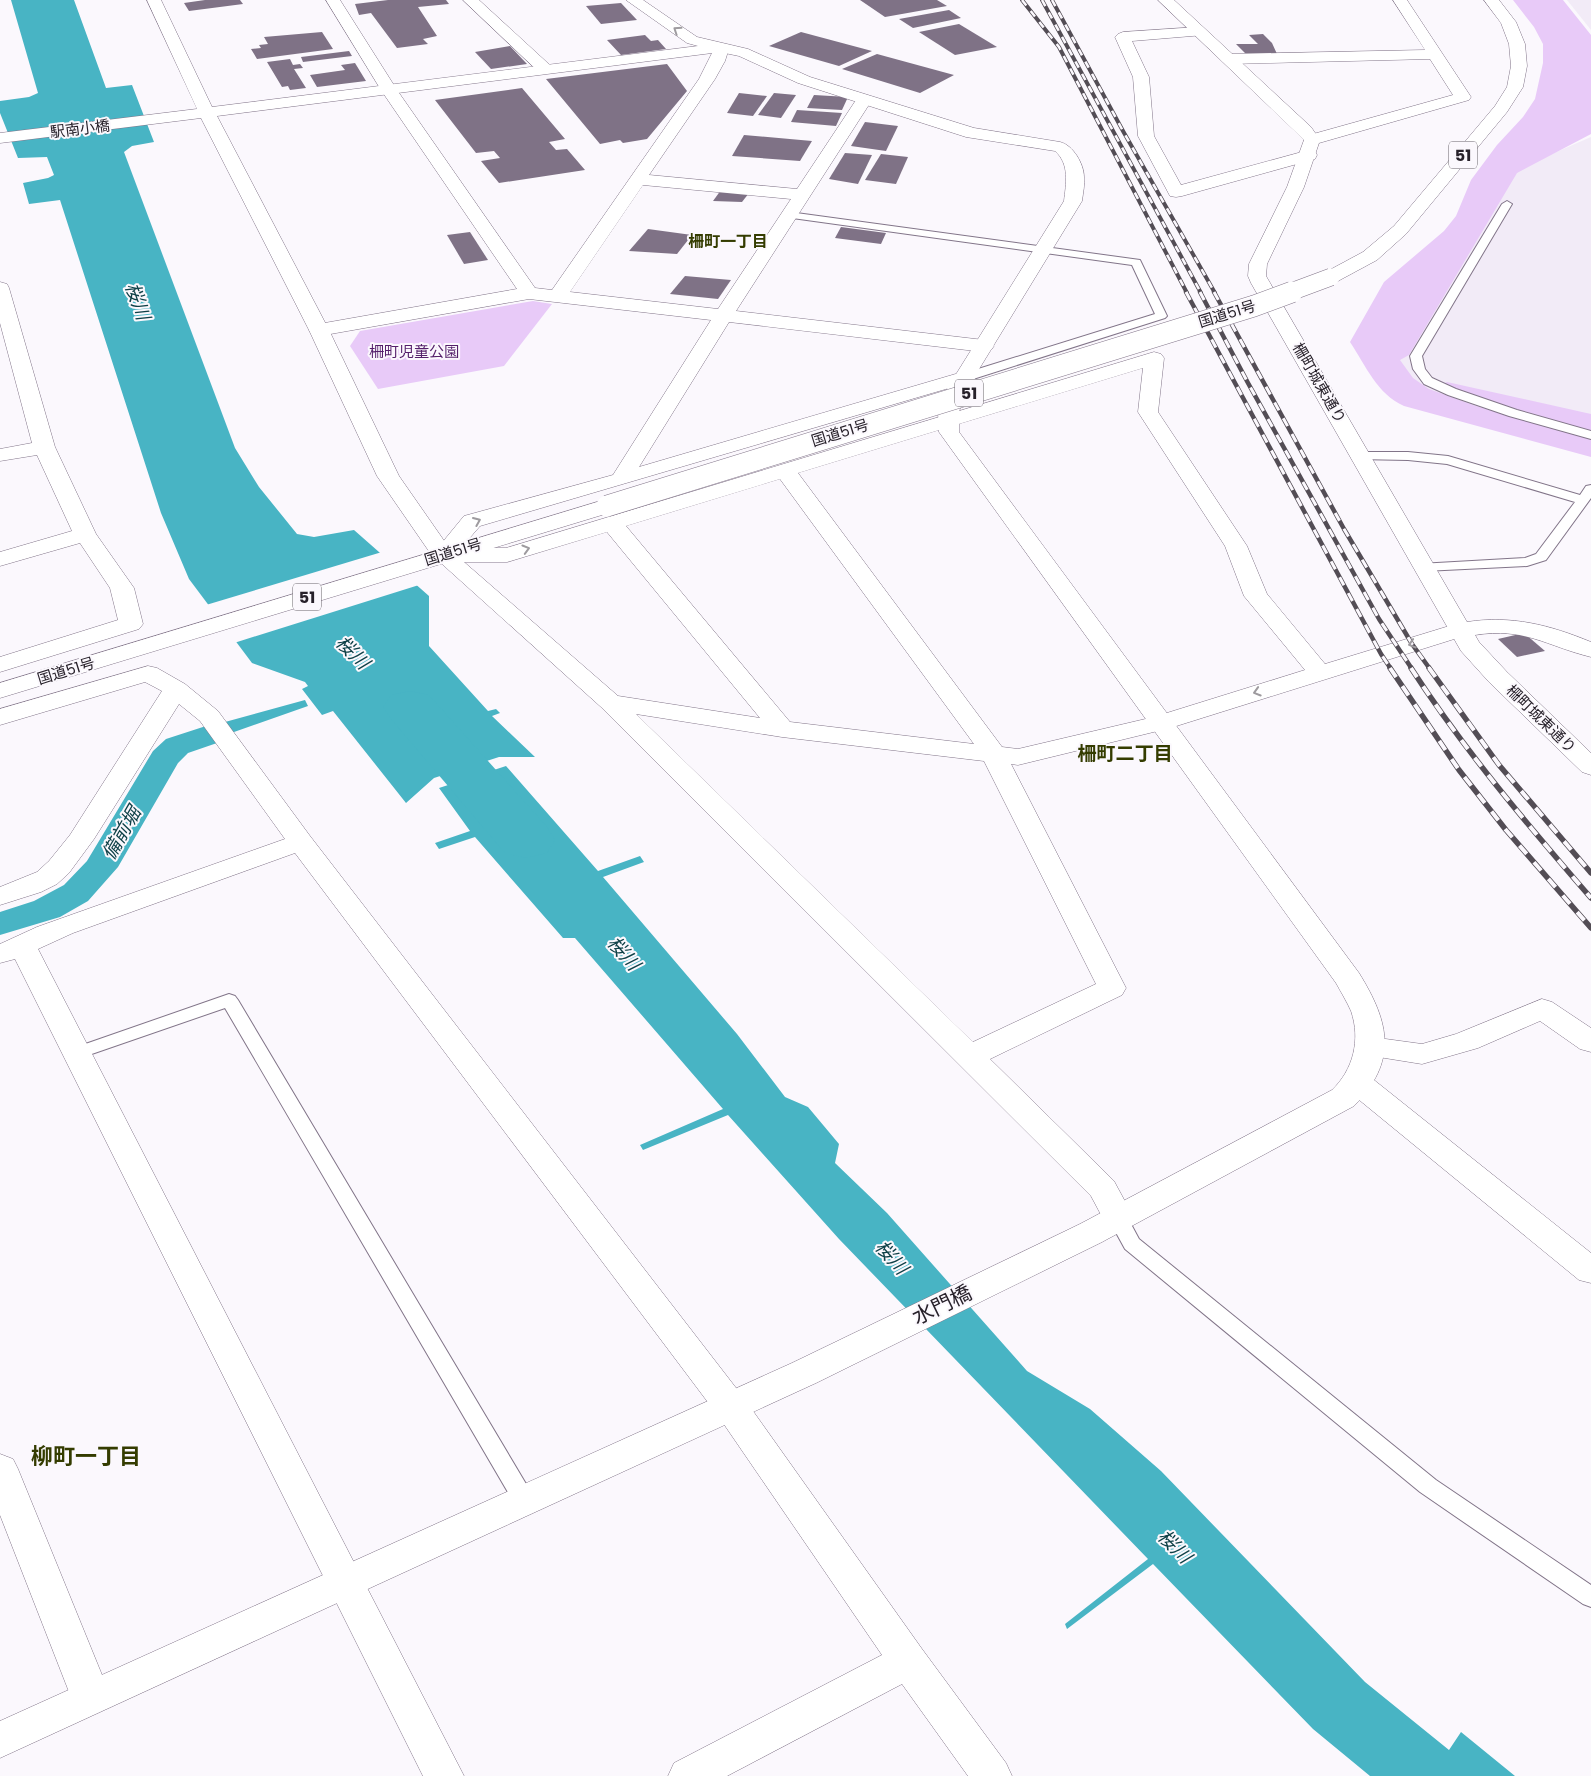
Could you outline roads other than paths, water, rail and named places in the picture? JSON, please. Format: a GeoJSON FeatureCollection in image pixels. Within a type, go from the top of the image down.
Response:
{"type":"FeatureCollection","features":[{"type":"Feature","properties":{"kind":"main road"},"geometry":{"type":"LineString","coordinates":[[154,0],[207,113],[319,330],[388,476],[443,555],[610,702],[1103,1189],[1118,1218]]}},
{"type":"Feature","properties":{"kind":"main road"},"geometry":{"type":"LineString","coordinates":[[333,0],[389,90],[529,292]]}},
{"type":"Feature","properties":{"kind":"main road"},"geometry":{"type":"LineString","coordinates":[[470,0],[546,70]]}},
{"type":"Feature","properties":{"kind":"main road"},"geometry":{"type":"LineString","coordinates":[[633,0],[692,40],[743,52],[804,80],[972,134],[1047,144],[1060,147],[1066,152],[1076,175],[1074,201],[949,406],[947,421],[949,432],[1349,980],[1366,1012],[1371,1047],[1358,1082],[1591,1271]]}},
{"type":"Feature","properties":{"kind":"main road"},"geometry":{"type":"LineString","coordinates":[[1165,0],[1305,131],[1310,148]]}},
{"type":"Feature","properties":{"kind":"main road"},"geometry":{"type":"LineString","coordinates":[[1199,32],[1123,37],[1141,76],[1146,136],[1176,192],[1463,97],[1400,0]]}},
{"type":"Feature","properties":{"kind":"main road","name":"国道51号"},"geometry":{"type":"LineString","coordinates":[[0,691],[443,555],[507,555],[609,515],[1254,306],[1330,277],[1370,256],[1400,230],[1501,109],[1516,87],[1519,66],[1517,44],[1508,22],[1491,0]]}},
{"type":"Feature","properties":{"kind":"main road"},"geometry":{"type":"LineString","coordinates":[[558,295],[717,61],[721,48],[716,36],[700,26]]}},
{"type":"Feature","properties":{"kind":"main road","name":"駅南小橋"},"geometry":{"type":"LineString","coordinates":[[0,138],[721,48]]}},
{"type":"Feature","properties":{"kind":"main road"},"geometry":{"type":"LineString","coordinates":[[1228,59],[1435,54]]}},
{"type":"Feature","properties":{"kind":"main road"},"geometry":{"type":"LineString","coordinates":[[621,480],[723,316],[864,100]]}},
{"type":"Feature","properties":{"kind":"main road","name":"柵町城東通り"},"geometry":{"type":"LineString","coordinates":[[1310,148],[1258,264],[1257,276],[1469,646],[1498,677],[1591,767]]}},
{"type":"Feature","properties":{"kind":"main road"},"geometry":{"type":"LineString","coordinates":[[638,179],[802,195]]}},
{"type":"Feature","properties":{"kind":"main road"},"geometry":{"type":"LineString","coordinates":[[0,288],[44,447],[85,534],[122,588],[131,624],[0,665]]}},
{"type":"Feature","properties":{"kind":"main road"},"geometry":{"type":"LineString","coordinates":[[319,330],[529,292],[984,346]]}},
{"type":"Feature","properties":{"kind":"main road"},"geometry":{"type":"LineString","coordinates":[[782,729],[609,515],[785,470],[1154,358],[1148,412],[1236,546],[1256,596],[1320,673]]}},
{"type":"Feature","properties":{"kind":"main road"},"geometry":{"type":"LineString","coordinates":[[443,555],[472,521],[621,480],[966,377]]}},
{"type":"Feature","properties":{"kind":"main road"},"geometry":{"type":"LineString","coordinates":[[0,455],[44,447]]}},
{"type":"Feature","properties":{"kind":"main road"},"geometry":{"type":"LineString","coordinates":[[785,470],[993,753],[1112,988],[970,1056]]}},
{"type":"Feature","properties":{"kind":"main road"},"geometry":{"type":"LineString","coordinates":[[0,559],[85,534]]}},
{"type":"Feature","properties":{"kind":"main road"},"geometry":{"type":"LineString","coordinates":[[610,702],[782,729],[1018,757],[1161,722],[1459,630],[1486,625],[1528,627],[1547,632],[1591,650]]}},
{"type":"Feature","properties":{"kind":"main road"},"geometry":{"type":"LineString","coordinates":[[0,717],[148,672],[176,689],[209,716],[301,842],[731,1407],[908,1661],[992,1776]]}},
{"type":"Feature","properties":{"kind":"main road"},"geometry":{"type":"LineString","coordinates":[[0,896],[31,886],[47,878],[59,867],[82,839],[176,689]]}},
{"type":"Feature","properties":{"kind":"main road"},"geometry":{"type":"LineString","coordinates":[[301,842],[44,934],[12,950],[77,1053],[444,1776]]}},
{"type":"Feature","properties":{"kind":"main road"},"geometry":{"type":"LineString","coordinates":[[1371,1047],[1422,1054],[1467,1041],[1542,1009],[1591,1042]]}},
{"type":"Feature","properties":{"kind":"main road","name":"水門橋"},"geometry":{"type":"LineString","coordinates":[[0,1740],[804,1373],[1080,1238],[1343,1098],[1358,1082]]}},
{"type":"Feature","properties":{"kind":"main road"},"geometry":{"type":"LineString","coordinates":[[0,1469],[92,1697]]}},
{"type":"Feature","properties":{"kind":"main road"},"geometry":{"type":"LineString","coordinates":[[700,1773],[908,1661]]}},
{"type":"Feature","properties":{"kind":"lane"},"geometry":{"type":"LineString","coordinates":[[1507,204],[1416,356],[1419,369],[1428,382],[1452,392],[1513,413],[1591,435]]}},
{"type":"Feature","properties":{"kind":"lane"},"geometry":{"type":"LineString","coordinates":[[790,215],[1136,262],[1161,316],[966,377]]}},
{"type":"Feature","properties":{"kind":"lane"},"geometry":{"type":"LineString","coordinates":[[1361,456],[1408,456],[1448,460],[1583,500]]}},
{"type":"Feature","properties":{"kind":"lane"},"geometry":{"type":"LineString","coordinates":[[1424,567],[1527,562],[1541,557],[1591,489]]}},
{"type":"Feature","properties":{"kind":"lane"},"geometry":{"type":"LineString","coordinates":[[77,1053],[229,1000],[524,1500]]}},
{"type":"Feature","properties":{"kind":"lane"},"geometry":{"type":"LineString","coordinates":[[1118,1218],[1132,1244],[1428,1486],[1591,1597]]}},
{"type":"Feature","properties":{"kind":"water"},"geometry":{"type":"Polygon","coordinates":[[[11,0],[74,0],[106,88],[132,85],[154,142],[132,146],[124,152],[235,448],[259,487],[297,534],[314,537],[354,530],[429,596],[429,646],[488,711],[496,709],[500,713],[492,716],[535,757],[499,757],[434,778],[406,803],[333,711],[322,715],[302,689],[308,686],[305,682],[252,663],[189,579],[161,513],[60,200],[29,204],[23,183],[54,175],[47,157],[18,158],[0,113],[0,101],[29,97],[38,93],[11,0]]]}},
{"type":"Feature","properties":{"kind":"water"},"geometry":{"type":"Polygon","coordinates":[[[305,700],[308,706],[183,750],[174,761],[156,756],[173,741],[225,722],[305,700]]]}},
{"type":"Feature","properties":{"kind":"water"},"geometry":{"type":"Polygon","coordinates":[[[506,766],[598,871],[640,856],[644,862],[603,877],[737,1034],[785,1097],[808,1107],[839,1144],[835,1163],[887,1213],[1027,1371],[1090,1409],[1161,1471],[1365,1682],[1449,1750],[1461,1732],[1515,1776],[1370,1776],[1313,1729],[1153,1564],[1067,1629],[1065,1624],[1148,1559],[839,1239],[728,1115],[643,1150],[640,1145],[723,1109],[575,938],[563,938],[475,837],[439,849],[435,843],[470,831],[439,788],[506,766]]]}},
{"type":"Feature","properties":{"kind":"waterway","name":"桜川"},"geometry":{"type":"LineString","coordinates":[[410,707],[526,840]]}},
{"type":"Feature","properties":{"kind":"waterway","name":"備前堀"},"geometry":{"type":"LineString","coordinates":[[0,924],[47,909],[76,893],[101,867],[165,758],[177,746],[206,736]]}},
{"type":"Feature","properties":{"kind":"railway"},"geometry":{"type":"LineString","coordinates":[[1022,0],[1059,47],[1187,293]]}},
{"type":"Feature","properties":{"kind":"railway"},"geometry":{"type":"LineString","coordinates":[[1042,0],[1201,293]]}},
{"type":"Feature","properties":{"kind":"railway"},"geometry":{"type":"LineString","coordinates":[[1052,0],[1123,131],[1215,293]]}},
{"type":"Feature","properties":{"kind":"railway"},"geometry":{"type":"LineString","coordinates":[[1186,292],[1381,654],[1391,669]]}},
{"type":"Feature","properties":{"kind":"railway"},"geometry":{"type":"LineString","coordinates":[[1200,292],[1248,383],[1379,619],[1412,669]]}},
{"type":"Feature","properties":{"kind":"railway"},"geometry":{"type":"LineString","coordinates":[[1214,292],[1344,529],[1412,644],[1430,669]]}},
{"type":"Feature","properties":{"kind":"railway"},"geometry":{"type":"LineString","coordinates":[[1390,668],[1459,770],[1506,830],[1591,928]]}},
{"type":"Feature","properties":{"kind":"railway"},"geometry":{"type":"LineString","coordinates":[[1411,668],[1474,757],[1591,898]]}},
{"type":"Feature","properties":{"kind":"railway"},"geometry":{"type":"LineString","coordinates":[[1429,668],[1499,765],[1591,873]]}},
{"type":"Feature","properties":{"kind":"district","name":"柵町一丁目"},"geometry":{"type":"Point","coordinates":[728,241]}},
{"type":"Feature","properties":{"kind":"district","name":"柵町二丁目"},"geometry":{"type":"Point","coordinates":[1125,753]}},
{"type":"Feature","properties":{"kind":"district","name":"柳町一丁目"},"geometry":{"type":"Point","coordinates":[86,1456]}},
{"type":"Feature","properties":{"kind":"park label","name":"柵町児童公園"},"geometry":{"type":"Point","coordinates":[414,352]}}]}
